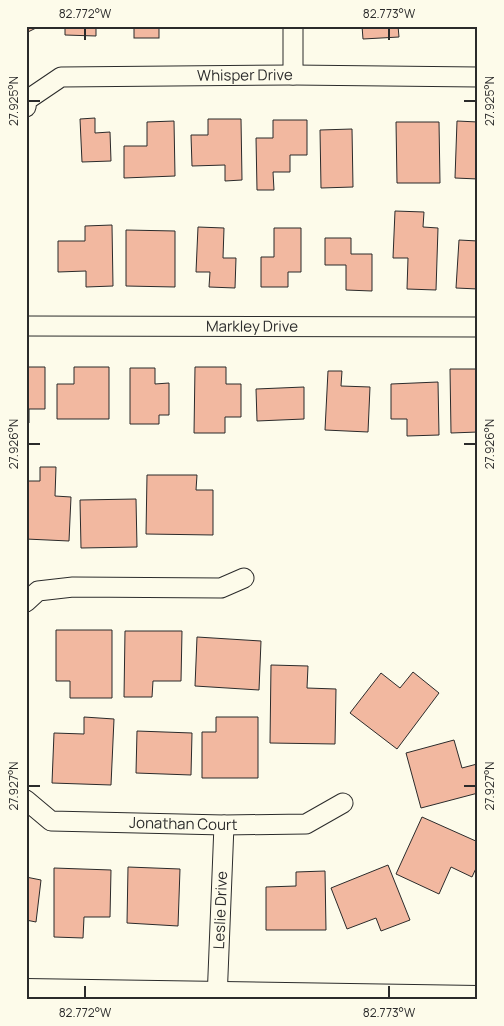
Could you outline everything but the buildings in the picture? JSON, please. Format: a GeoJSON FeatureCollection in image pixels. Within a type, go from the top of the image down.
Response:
{"type":"FeatureCollection","features":[{"type":"Feature","properties":{"kind":"street"},"geometry":{"type":"LineString","coordinates":[[293,26],[293,75]]}},
{"type":"Feature","properties":{"kind":"street","name":"Whisper Drive"},"geometry":{"type":"LineString","coordinates":[[26,106],[27,100],[61,77],[293,75],[478,77]]}},
{"type":"Feature","properties":{"kind":"street","name":"Markley Drive"},"geometry":{"type":"LineString","coordinates":[[26,326],[478,327]]}},
{"type":"Feature","properties":{"kind":"street"},"geometry":{"type":"LineString","coordinates":[[26,602],[38,591],[73,587],[221,588],[244,578]]}},
{"type":"Feature","properties":{"kind":"street","name":"Jonathan Court"},"geometry":{"type":"LineString","coordinates":[[26,800],[50,821],[224,825],[306,824],[343,803]]}},
{"type":"Feature","properties":{"kind":"street","name":"Leslie Drive"},"geometry":{"type":"LineString","coordinates":[[217,997],[224,825]]}},
{"type":"Feature","properties":{"kind":"street"},"geometry":{"type":"LineString","coordinates":[[26,992],[217,997],[478,998]]}}]}
